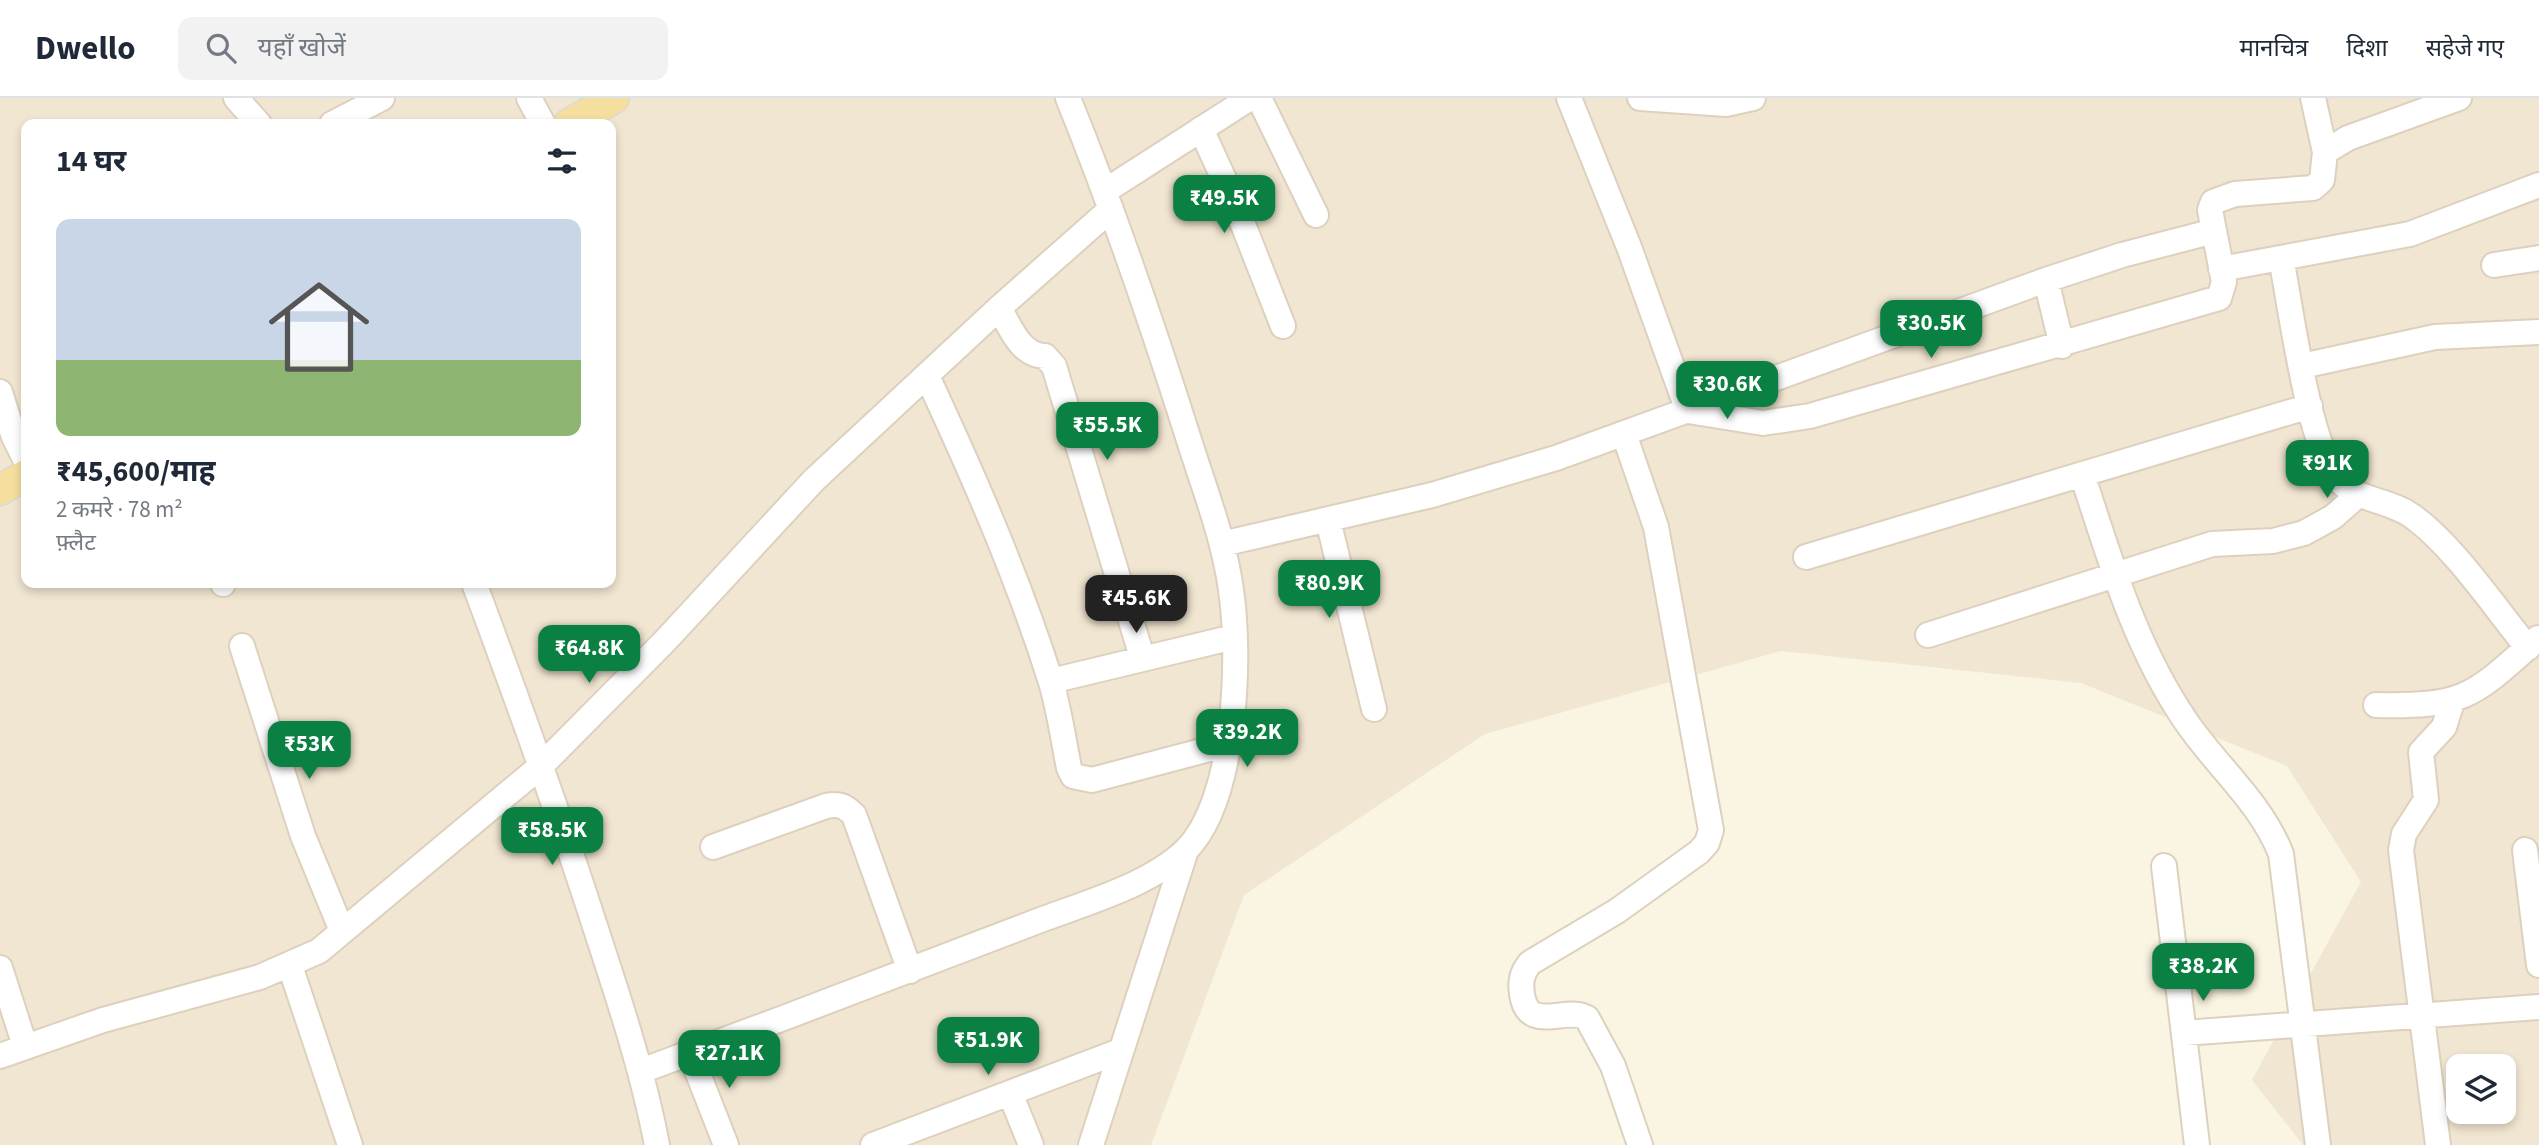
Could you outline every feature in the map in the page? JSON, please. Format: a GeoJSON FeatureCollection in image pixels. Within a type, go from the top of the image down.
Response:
{"type":"FeatureCollection","features":[{"type":"Feature","properties":{"kind":"main road"},"geometry":{"type":"LineString","coordinates":[[576,119],[602,101]]}},
{"type":"Feature","properties":{"kind":"main road"},"geometry":{"type":"LineString","coordinates":[[0,490],[21,478]]}},
{"type":"Feature","properties":{"kind":"street"},"geometry":{"type":"LineString","coordinates":[[236,98],[255,119]]}},
{"type":"Feature","properties":{"kind":"street"},"geometry":{"type":"LineString","coordinates":[[342,119],[382,98]]}},
{"type":"Feature","properties":{"kind":"street"},"geometry":{"type":"LineString","coordinates":[[529,98],[540,119]]}},
{"type":"Feature","properties":{"kind":"street"},"geometry":{"type":"LineString","coordinates":[[1068,98],[1108,200],[1164,360],[1222,544],[1232,592],[1234,636],[1234,696],[1220,786],[1208,818],[1186,850],[1143,991],[1119,1051],[1091,1145]]}},
{"type":"Feature","properties":{"kind":"street"},"geometry":{"type":"LineString","coordinates":[[0,1056],[103,1020],[260,977],[319,951],[542,765],[665,641],[814,480],[927,376],[1108,200],[1201,129],[1250,98]]}},
{"type":"Feature","properties":{"kind":"street"},"geometry":{"type":"LineString","coordinates":[[1259,98],[1316,215]]}},
{"type":"Feature","properties":{"kind":"street"},"geometry":{"type":"LineString","coordinates":[[1569,98],[1629,247],[1688,411]]}},
{"type":"Feature","properties":{"kind":"street"},"geometry":{"type":"LineString","coordinates":[[1640,98],[1726,104],[1753,98]]}},
{"type":"Feature","properties":{"kind":"street"},"geometry":{"type":"LineString","coordinates":[[1688,411],[1763,423],[1811,416],[2211,302],[2223,291],[2210,210],[2213,202],[2235,194],[2313,188],[2322,180],[2325,152],[2313,98]]}},
{"type":"Feature","properties":{"kind":"street"},"geometry":{"type":"LineString","coordinates":[[2325,152],[2348,138],[2459,98]]}},
{"type":"Feature","properties":{"kind":"street"},"geometry":{"type":"LineString","coordinates":[[1201,129],[1233,198],[1283,326]]}},
{"type":"Feature","properties":{"kind":"street"},"geometry":{"type":"LineString","coordinates":[[2221,269],[2410,233],[2539,185]]}},
{"type":"Feature","properties":{"kind":"street"},"geometry":{"type":"LineString","coordinates":[[1222,544],[1432,495],[1624,434],[2046,280],[2122,255],[2214,231]]}},
{"type":"Feature","properties":{"kind":"street"},"geometry":{"type":"LineString","coordinates":[[2281,258],[2310,406],[2326,459],[2338,479],[2358,495],[2410,514],[2433,533],[2533,643],[2482,688],[2452,702],[2425,706],[2376,705]]}},
{"type":"Feature","properties":{"kind":"street"},"geometry":{"type":"LineString","coordinates":[[2494,265],[2539,258]]}},
{"type":"Feature","properties":{"kind":"street"},"geometry":{"type":"LineString","coordinates":[[2046,280],[2062,345]]}},
{"type":"Feature","properties":{"kind":"street"},"geometry":{"type":"LineString","coordinates":[[999,307],[1023,348],[1033,355],[1045,356],[1054,366],[1142,657]]}},
{"type":"Feature","properties":{"kind":"street"},"geometry":{"type":"LineString","coordinates":[[2302,366],[2435,337],[2539,332]]}},
{"type":"Feature","properties":{"kind":"street"},"geometry":{"type":"LineString","coordinates":[[927,376],[982,495],[1051,681],[1073,776],[1092,780],[1228,744]]}},
{"type":"Feature","properties":{"kind":"street"},"geometry":{"type":"LineString","coordinates":[[0,392],[21,451]]}},
{"type":"Feature","properties":{"kind":"street"},"geometry":{"type":"LineString","coordinates":[[1806,557],[2310,406]]}},
{"type":"Feature","properties":{"kind":"street"},"geometry":{"type":"LineString","coordinates":[[1624,434],[1656,527],[1711,818],[1711,830],[1707,843],[1699,852],[1617,911],[1530,963],[1523,972],[1521,984],[1523,1004],[1530,1012],[1552,1017],[1580,1014],[1587,1018],[1614,1066],[1640,1145]]}},
{"type":"Feature","properties":{"kind":"street"},"geometry":{"type":"LineString","coordinates":[[2082,474],[2115,575],[2151,664],[2184,719],[2272,830],[2281,853],[2318,1145]]}},
{"type":"Feature","properties":{"kind":"street"},"geometry":{"type":"LineString","coordinates":[[1928,635],[2212,544],[2273,541],[2304,533],[2333,517],[2358,495]]}},
{"type":"Feature","properties":{"kind":"street"},"geometry":{"type":"LineString","coordinates":[[1328,520],[1374,709]]}},
{"type":"Feature","properties":{"kind":"street"},"geometry":{"type":"LineString","coordinates":[[476,588],[542,765],[641,1070],[657,1145]]}},
{"type":"Feature","properties":{"kind":"street"},"geometry":{"type":"LineString","coordinates":[[1051,681],[1234,636]]}},
{"type":"Feature","properties":{"kind":"street"},"geometry":{"type":"LineString","coordinates":[[242,646],[303,836],[342,930]]}},
{"type":"Feature","properties":{"kind":"street"},"geometry":{"type":"LineString","coordinates":[[2438,1145],[2401,850],[2404,834],[2423,810],[2426,800],[2421,752],[2444,727],[2452,702]]}},
{"type":"Feature","properties":{"kind":"street"},"geometry":{"type":"LineString","coordinates":[[713,847],[826,806],[837,804],[846,807],[854,815],[910,971]]}},
{"type":"Feature","properties":{"kind":"street"},"geometry":{"type":"LineString","coordinates":[[641,1070],[910,971],[1148,877],[1186,850]]}},
{"type":"Feature","properties":{"kind":"street"},"geometry":{"type":"LineString","coordinates":[[2525,850],[2539,965]]}},
{"type":"Feature","properties":{"kind":"street"},"geometry":{"type":"LineString","coordinates":[[2164,866],[2197,1145]]}},
{"type":"Feature","properties":{"kind":"street"},"geometry":{"type":"LineString","coordinates":[[290,965],[350,1145]]}},
{"type":"Feature","properties":{"kind":"street"},"geometry":{"type":"LineString","coordinates":[[0,968],[25,1046]]}},
{"type":"Feature","properties":{"kind":"street"},"geometry":{"type":"LineString","coordinates":[[2184,1033],[2539,1007]]}},
{"type":"Feature","properties":{"kind":"street"},"geometry":{"type":"LineString","coordinates":[[873,1145],[918,1137],[1010,1093],[1119,1051]]}},
{"type":"Feature","properties":{"kind":"street"},"geometry":{"type":"LineString","coordinates":[[690,1053],[726,1145]]}},
{"type":"Feature","properties":{"kind":"street"},"geometry":{"type":"LineString","coordinates":[[1010,1093],[1031,1145]]}},
{"type":"Feature","properties":{"kind":"shaded area"},"geometry":{"type":"Polygon","coordinates":[[[0,98],[2539,98],[2539,1145],[2303,1145],[2252,1080],[2361,882],[2287,766],[2081,683],[1781,651],[1485,734],[1244,895],[1151,1145],[0,1145],[0,98]]]}}]}
